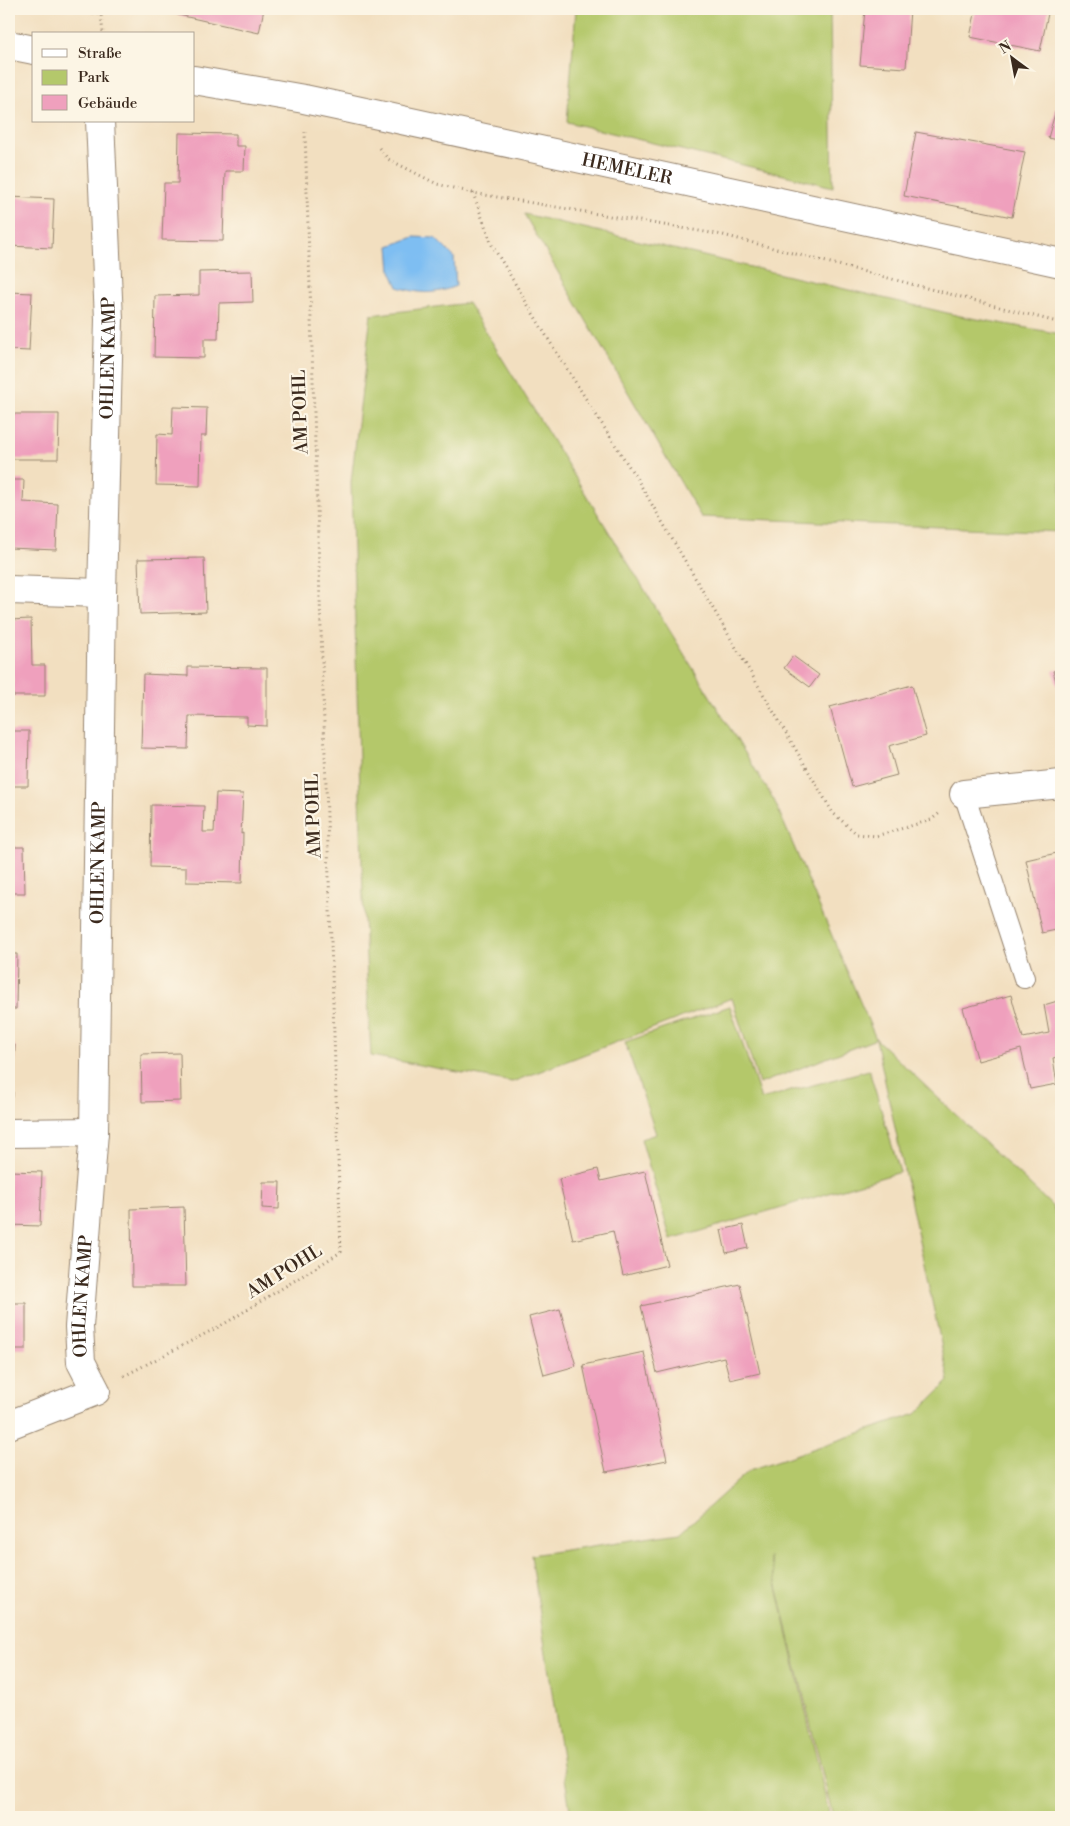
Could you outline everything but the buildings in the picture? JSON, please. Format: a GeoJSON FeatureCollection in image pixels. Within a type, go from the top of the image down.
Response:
{"type":"FeatureCollection","features":[{"type":"Feature","properties":{"kind":"street"},"geometry":{"type":"LineString","coordinates":[[9,44],[32,50]]}},
{"type":"Feature","properties":{"kind":"street","name":"HEMELER"},"geometry":{"type":"LineString","coordinates":[[195,80],[304,99],[1061,263]]}},
{"type":"Feature","properties":{"kind":"street","name":"OHLEN KAMP"},"geometry":{"type":"LineString","coordinates":[[96,1391],[81,1362],[79,1327],[94,1132],[102,593],[109,319],[100,122]]}},
{"type":"Feature","properties":{"kind":"street"},"geometry":{"type":"LineString","coordinates":[[9,590],[102,593]]}},
{"type":"Feature","properties":{"kind":"street"},"geometry":{"type":"LineString","coordinates":[[964,794],[1061,784]]}},
{"type":"Feature","properties":{"kind":"street"},"geometry":{"type":"LineString","coordinates":[[9,1133],[94,1132]]}},
{"type":"Feature","properties":{"kind":"street"},"geometry":{"type":"LineString","coordinates":[[9,1426],[96,1391]]}},
{"type":"Feature","properties":{"kind":"lane"},"geometry":{"type":"LineString","coordinates":[[964,794],[1024,978]]}},
{"type":"Feature","properties":{"kind":"path"},"geometry":{"type":"LineString","coordinates":[[62,9],[101,14],[103,32]]}},
{"type":"Feature","properties":{"kind":"path","name":"AM POHL"},"geometry":{"type":"LineString","coordinates":[[96,1391],[224,1324],[341,1252],[304,99]]}},
{"type":"Feature","properties":{"kind":"path"},"geometry":{"type":"LineString","coordinates":[[351,109],[388,160],[437,184],[473,192],[723,235],[1061,323]]}},
{"type":"Feature","properties":{"kind":"path"},"geometry":{"type":"LineString","coordinates":[[473,192],[492,245],[553,347],[637,479],[833,813],[857,834],[876,836],[930,820],[964,794]]}},
{"type":"Feature","properties":{"kind":"green space"},"geometry":{"type":"Polygon","coordinates":[[[576,9],[830,9],[833,187],[567,122],[576,9]]]}},
{"type":"Feature","properties":{"kind":"green space"},"geometry":{"type":"Polygon","coordinates":[[[524,214],[960,316],[1061,334],[1061,532],[701,517],[524,214]]]}},
{"type":"Feature","properties":{"kind":"green space"},"geometry":{"type":"Polygon","coordinates":[[[468,303],[774,800],[876,1039],[759,1084],[732,998],[512,1082],[371,1056],[363,899],[351,482],[371,315],[468,303]]]}},
{"type":"Feature","properties":{"kind":"green space"},"geometry":{"type":"Polygon","coordinates":[[[730,1006],[761,1099],[869,1070],[900,1172],[671,1240],[641,1139],[656,1134],[625,1042],[730,1006]]]}},
{"type":"Feature","properties":{"kind":"green space"},"geometry":{"type":"Polygon","coordinates":[[[876,1039],[1052,1206],[1061,1229],[1061,1817],[833,1817],[770,1557],[830,1817],[571,1817],[531,1555],[680,1533],[750,1470],[916,1414],[949,1381],[876,1039]]]}},
{"type":"Feature","properties":{"kind":"water"},"geometry":{"type":"Polygon","coordinates":[[[414,237],[435,238],[454,257],[456,286],[434,292],[414,291],[398,287],[391,271],[389,246],[414,237]]]}}]}
